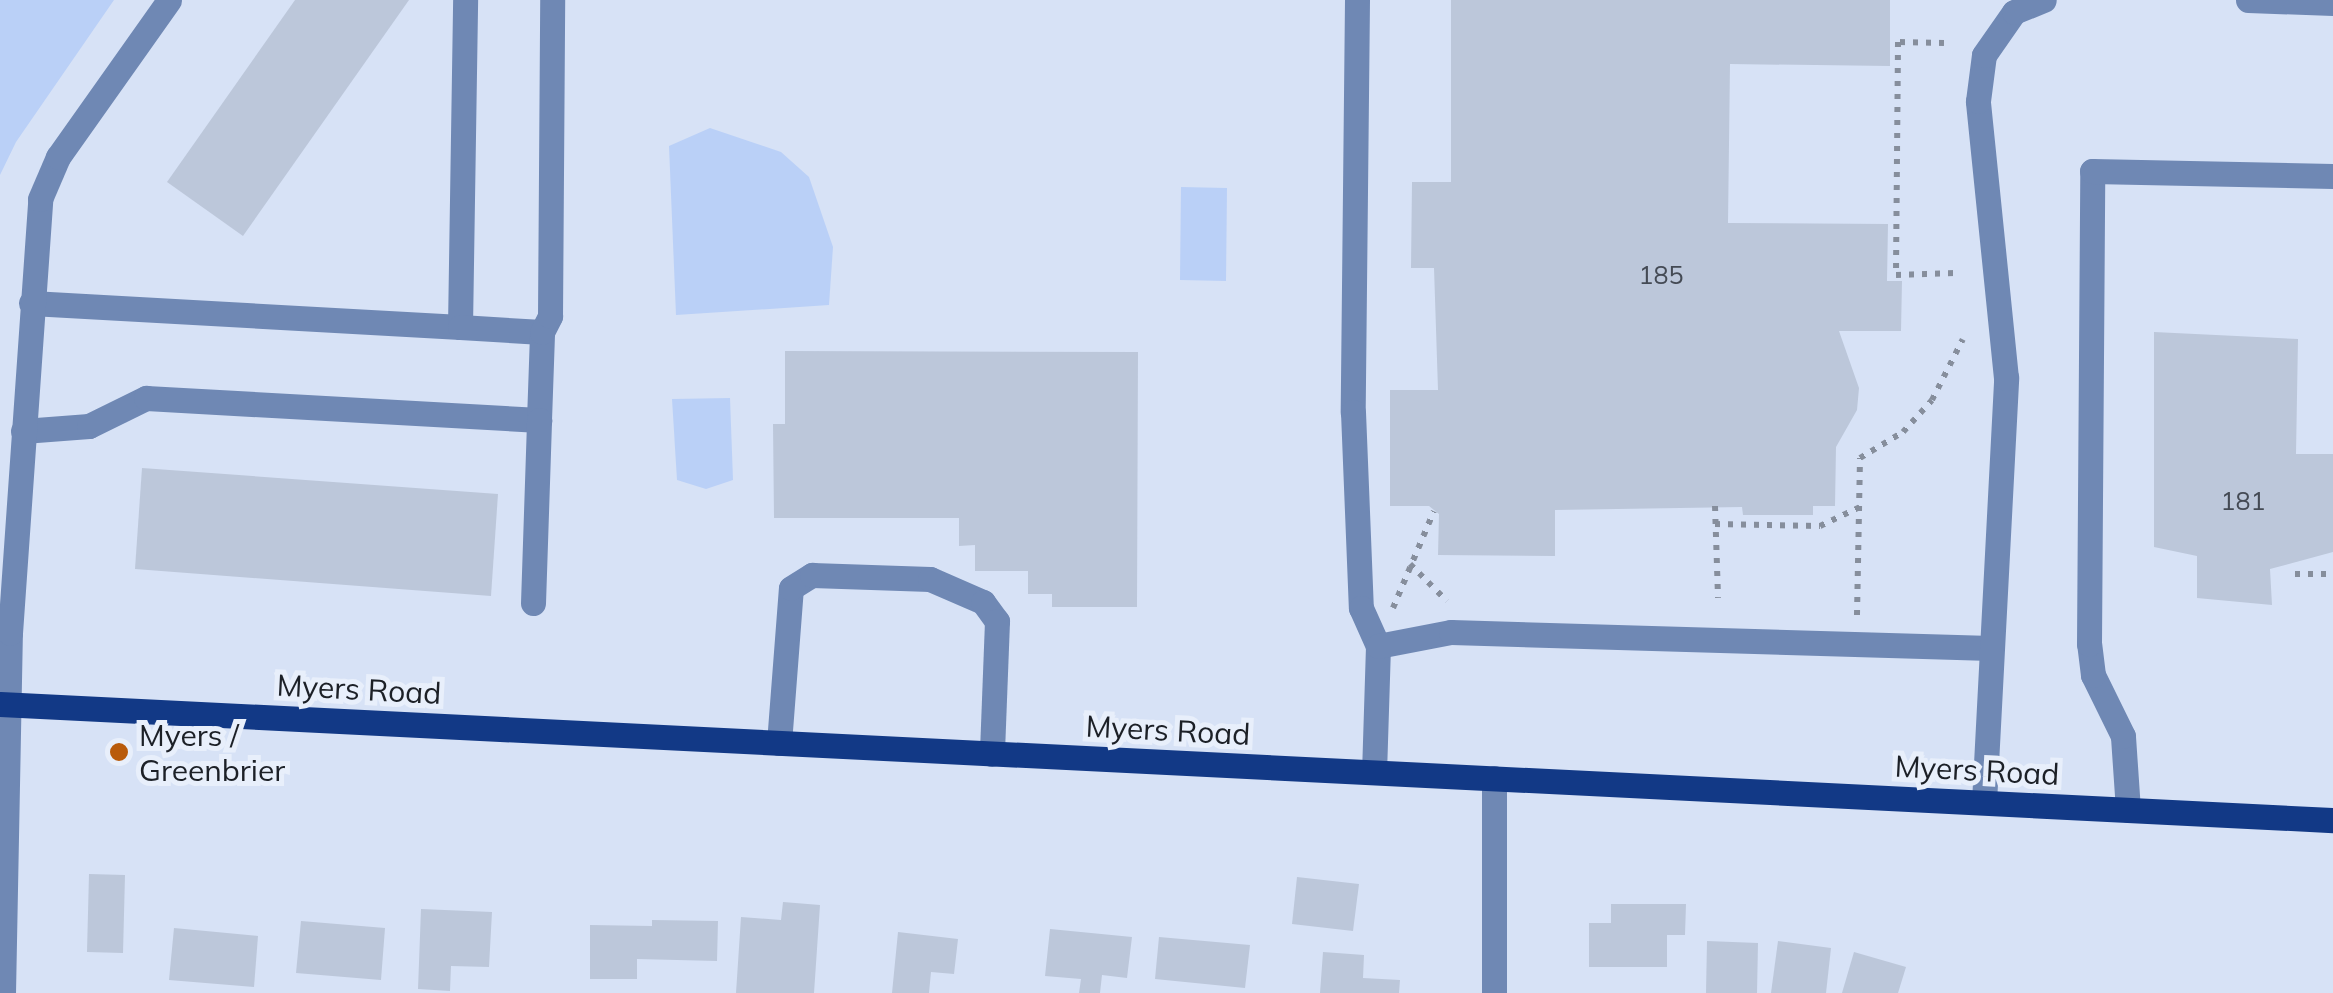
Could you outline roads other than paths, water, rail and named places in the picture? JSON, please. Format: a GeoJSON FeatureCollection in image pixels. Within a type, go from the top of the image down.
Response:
{"type":"FeatureCollection","features":[{"type":"Feature","properties":{"kind":"main road","name":"Myers Road"},"geometry":{"type":"LineString","coordinates":[[4,705],[2333,820]]}},
{"type":"Feature","properties":{"kind":"street"},"geometry":{"type":"LineString","coordinates":[[2,993],[4,705],[31,303],[46,180],[169,0]]}},
{"type":"Feature","properties":{"kind":"street"},"geometry":{"type":"LineString","coordinates":[[460,327],[465,0]]}},
{"type":"Feature","properties":{"kind":"street"},"geometry":{"type":"LineString","coordinates":[[532,603],[542,332],[550,316],[552,0]]}},
{"type":"Feature","properties":{"kind":"street"},"geometry":{"type":"LineString","coordinates":[[1357,0],[1354,412],[1362,608],[1378,646],[1374,772]]}},
{"type":"Feature","properties":{"kind":"street"},"geometry":{"type":"LineString","coordinates":[[1984,802],[2006,378],[1978,101],[1984,55],[2014,12],[2044,0]]}},
{"type":"Feature","properties":{"kind":"street"},"geometry":{"type":"LineString","coordinates":[[2248,0],[2333,3]]}},
{"type":"Feature","properties":{"kind":"street"},"geometry":{"type":"LineString","coordinates":[[2128,810],[2123,736],[2093,675],[2089,644],[2092,171],[2333,176]]}},
{"type":"Feature","properties":{"kind":"street"},"geometry":{"type":"LineString","coordinates":[[31,303],[542,332]]}},
{"type":"Feature","properties":{"kind":"street"},"geometry":{"type":"LineString","coordinates":[[23,431],[88,426],[146,398],[539,420]]}},
{"type":"Feature","properties":{"kind":"street"},"geometry":{"type":"LineString","coordinates":[[778,743],[791,588],[812,575],[930,579],[983,602],[997,621],[992,754]]}},
{"type":"Feature","properties":{"kind":"street"},"geometry":{"type":"LineString","coordinates":[[1378,646],[1451,632],[1991,648]]}},
{"type":"Feature","properties":{"kind":"street"},"geometry":{"type":"LineString","coordinates":[[1494,778],[1494,993]]}},
{"type":"Feature","properties":{"kind":"place","name":"Myers / Greenbrier"},"geometry":{"type":"Point","coordinates":[119,752]}}]}
